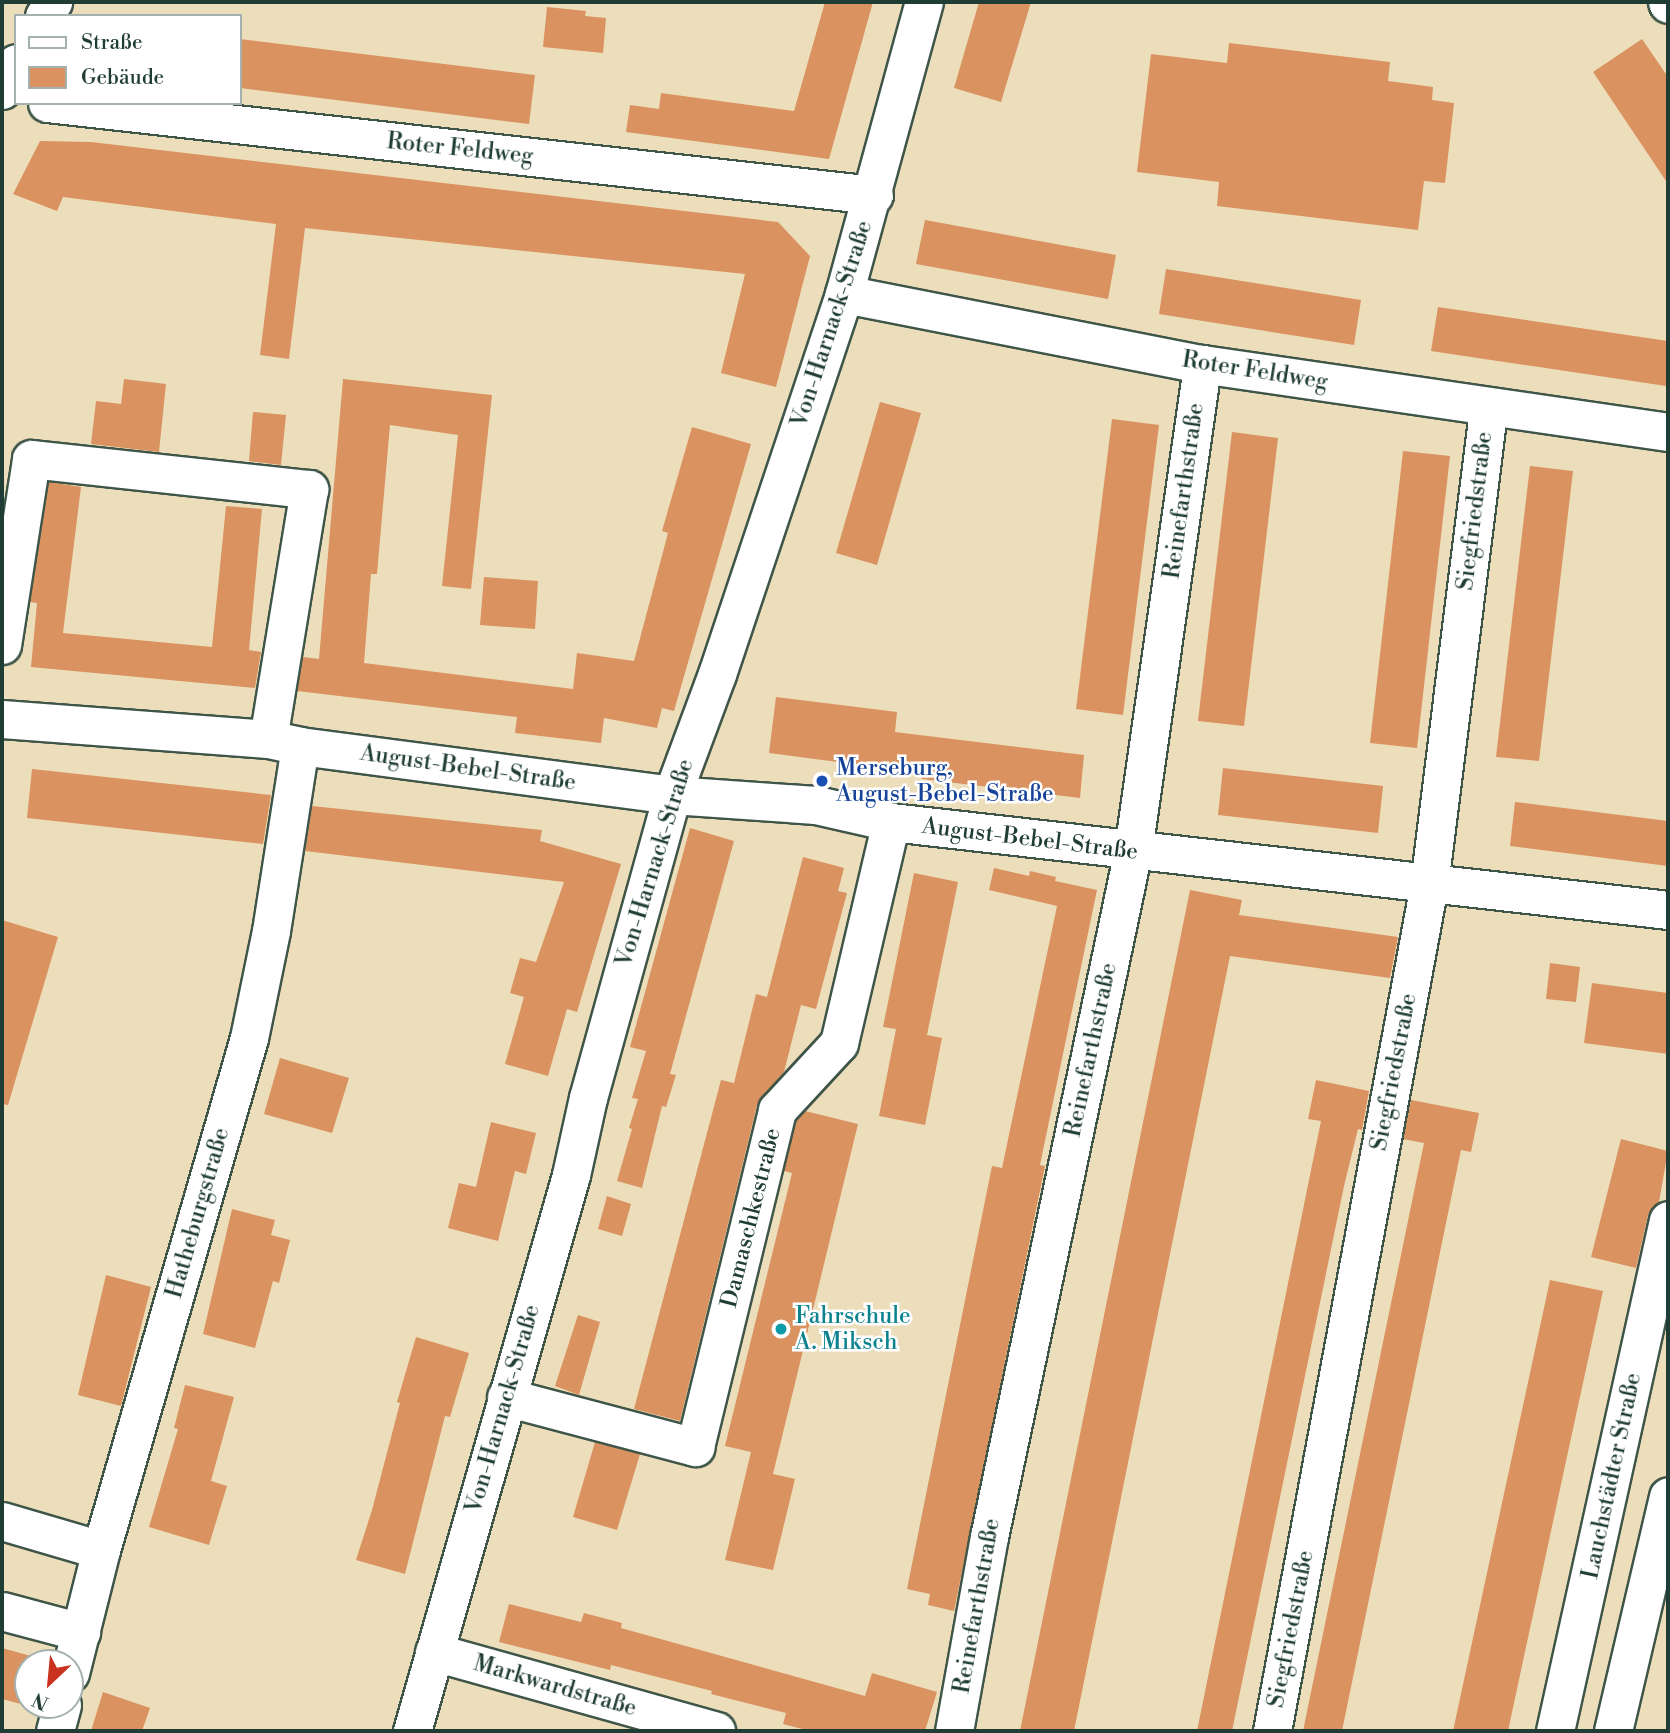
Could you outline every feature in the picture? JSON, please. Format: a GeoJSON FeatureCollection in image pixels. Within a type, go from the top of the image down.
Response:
{"type":"FeatureCollection","features":[{"type":"Feature","properties":{"kind":"street","name":"Von-Harnack-Straße"},"geometry":{"type":"LineString","coordinates":[[414,1731],[433,1652],[571,1175],[588,1098],[672,795],[717,674],[844,294],[874,195],[924,2]]}},
{"type":"Feature","properties":{"kind":"street"},"geometry":{"type":"LineString","coordinates":[[2,91],[14,67]]}},
{"type":"Feature","properties":{"kind":"street","name":"Roter Feldweg"},"geometry":{"type":"LineString","coordinates":[[65,105],[874,195]]}},
{"type":"Feature","properties":{"kind":"street","name":"Roter Feldweg"},"geometry":{"type":"LineString","coordinates":[[844,294],[1202,365],[1668,432]]}},
{"type":"Feature","properties":{"kind":"street","name":"Reinefarthstraße"},"geometry":{"type":"LineString","coordinates":[[954,1731],[989,1537],[1133,851],[1202,365]]}},
{"type":"Feature","properties":{"kind":"street","name":"Siegfriedstraße"},"geometry":{"type":"LineString","coordinates":[[1272,1731],[1429,885],[1488,408]]}},
{"type":"Feature","properties":{"kind":"street"},"geometry":{"type":"LineString","coordinates":[[2,645],[31,459],[309,489],[284,743]]}},
{"type":"Feature","properties":{"kind":"street","name":"August-Bebel-Straße"},"geometry":{"type":"LineString","coordinates":[[2,719],[284,743],[672,795],[816,805],[891,822],[1668,911]]}},
{"type":"Feature","properties":{"kind":"street","name":"Hatheburgstraße"},"geometry":{"type":"LineString","coordinates":[[76,1649],[100,1550],[249,1038],[271,931],[284,743]]}},
{"type":"Feature","properties":{"kind":"street","name":"Damaschkestraße"},"geometry":{"type":"LineString","coordinates":[[506,1397],[695,1447],[777,1110],[839,1044],[891,822]]}},
{"type":"Feature","properties":{"kind":"street","name":"Lauchstädter Straße"},"geometry":{"type":"LineString","coordinates":[[1555,1731],[1668,1220]]}},
{"type":"Feature","properties":{"kind":"street"},"geometry":{"type":"LineString","coordinates":[[1613,1731],[1668,1496]]}},
{"type":"Feature","properties":{"kind":"street"},"geometry":{"type":"LineString","coordinates":[[2,1521],[100,1550]]}},
{"type":"Feature","properties":{"kind":"street"},"geometry":{"type":"LineString","coordinates":[[2,1611],[81,1632]]}},
{"type":"Feature","properties":{"kind":"street","name":"Markwardstraße"},"geometry":{"type":"LineString","coordinates":[[433,1652],[716,1731]]}},
{"type":"Feature","properties":{"kind":"building"},"geometry":{"type":"Polygon","coordinates":[[[825,2],[873,2],[829,159],[626,132],[630,105],[659,109],[661,93],[794,111],[825,2]]]}},
{"type":"Feature","properties":{"kind":"building"},"geometry":{"type":"Polygon","coordinates":[[[979,2],[1031,2],[1001,102],[954,88],[979,2]]]}},
{"type":"Feature","properties":{"kind":"building"},"geometry":{"type":"Polygon","coordinates":[[[547,7],[586,11],[585,16],[606,18],[603,53],[543,47],[547,7]]]}},
{"type":"Feature","properties":{"kind":"building"},"geometry":{"type":"Polygon","coordinates":[[[242,39],[535,75],[529,124],[242,88],[242,39]]]}},
{"type":"Feature","properties":{"kind":"building"},"geometry":{"type":"Polygon","coordinates":[[[1642,39],[1668,77],[1668,184],[1593,72],[1642,39]]]}},
{"type":"Feature","properties":{"kind":"building"},"geometry":{"type":"Polygon","coordinates":[[[1229,43],[1390,62],[1388,81],[1433,87],[1432,100],[1454,103],[1445,183],[1424,181],[1418,230],[1217,206],[1219,182],[1137,172],[1151,54],[1227,63],[1229,43]]]}},
{"type":"Feature","properties":{"kind":"building"},"geometry":{"type":"Polygon","coordinates":[[[40,141],[91,142],[778,222],[810,256],[776,387],[721,373],[745,274],[305,228],[289,359],[260,355],[276,224],[63,197],[57,211],[13,194],[40,141]]]}},
{"type":"Feature","properties":{"kind":"building"},"geometry":{"type":"Polygon","coordinates":[[[925,220],[1116,255],[1108,299],[916,264],[925,220]]]}},
{"type":"Feature","properties":{"kind":"building"},"geometry":{"type":"Polygon","coordinates":[[[1166,269],[1361,300],[1354,345],[1159,314],[1166,269]]]}},
{"type":"Feature","properties":{"kind":"building"},"geometry":{"type":"Polygon","coordinates":[[[1438,307],[1668,341],[1666,386],[1431,351],[1438,307]]]}},
{"type":"Feature","properties":{"kind":"building"},"geometry":{"type":"Polygon","coordinates":[[[124,379],[166,384],[159,452],[91,444],[96,401],[121,404],[124,379]]]}},
{"type":"Feature","properties":{"kind":"building"},"geometry":{"type":"Polygon","coordinates":[[[343,379],[492,395],[471,589],[442,586],[458,435],[390,425],[377,574],[371,574],[364,663],[573,689],[577,653],[634,661],[668,533],[662,531],[692,427],[751,444],[674,711],[662,708],[657,728],[604,718],[601,743],[515,733],[517,717],[297,691],[303,657],[319,659],[343,379]]]}},
{"type":"Feature","properties":{"kind":"building"},"geometry":{"type":"Polygon","coordinates":[[[880,402],[921,413],[877,565],[836,553],[880,402]]]}},
{"type":"Feature","properties":{"kind":"building"},"geometry":{"type":"Polygon","coordinates":[[[253,412],[286,415],[281,465],[249,461],[253,412]]]}},
{"type":"Feature","properties":{"kind":"building"},"geometry":{"type":"Polygon","coordinates":[[[1112,419],[1159,425],[1123,715],[1076,709],[1112,419]]]}},
{"type":"Feature","properties":{"kind":"building"},"geometry":{"type":"Polygon","coordinates":[[[1232,432],[1278,438],[1244,726],[1198,721],[1232,432]]]}},
{"type":"Feature","properties":{"kind":"building"},"geometry":{"type":"Polygon","coordinates":[[[1403,451],[1450,456],[1417,748],[1370,743],[1403,451]]]}},
{"type":"Feature","properties":{"kind":"building"},"geometry":{"type":"Polygon","coordinates":[[[1530,466],[1573,471],[1539,761],[1496,757],[1530,466]]]}},
{"type":"Feature","properties":{"kind":"building"},"geometry":{"type":"Polygon","coordinates":[[[49,482],[81,487],[63,633],[212,647],[226,506],[262,509],[249,650],[261,652],[255,688],[31,667],[37,603],[30,602],[49,482]]]}},
{"type":"Feature","properties":{"kind":"building"},"geometry":{"type":"Polygon","coordinates":[[[484,577],[538,581],[535,629],[480,625],[484,577]]]}},
{"type":"Feature","properties":{"kind":"building"},"geometry":{"type":"Polygon","coordinates":[[[776,697],[897,712],[895,732],[1084,755],[1080,798],[922,779],[922,773],[769,753],[776,697]]]}},
{"type":"Feature","properties":{"kind":"building"},"geometry":{"type":"Polygon","coordinates":[[[1223,768],[1383,786],[1378,833],[1218,815],[1223,768]]]}},
{"type":"Feature","properties":{"kind":"building"},"geometry":{"type":"Polygon","coordinates":[[[32,769],[271,795],[263,844],[27,818],[32,769]]]}},
{"type":"Feature","properties":{"kind":"building"},"geometry":{"type":"Polygon","coordinates":[[[1515,802],[1668,821],[1668,866],[1510,846],[1515,802]]]}},
{"type":"Feature","properties":{"kind":"building"},"geometry":{"type":"Polygon","coordinates":[[[312,806],[542,830],[540,841],[621,864],[577,1012],[567,1009],[548,1076],[505,1064],[524,997],[510,993],[520,958],[536,962],[564,882],[305,851],[312,806]]]}},
{"type":"Feature","properties":{"kind":"building"},"geometry":{"type":"Polygon","coordinates":[[[690,828],[734,841],[670,1074],[676,1075],[666,1107],[662,1106],[642,1188],[617,1181],[638,1099],[632,1098],[646,1051],[630,1047],[690,828]]]}},
{"type":"Feature","properties":{"kind":"building"},"geometry":{"type":"Polygon","coordinates":[[[803,857],[844,868],[838,891],[847,893],[816,1009],[801,1005],[784,1072],[757,1105],[680,1421],[634,1409],[721,1080],[734,1083],[756,994],[767,997],[803,857]]]}},
{"type":"Feature","properties":{"kind":"building"},"geometry":{"type":"Polygon","coordinates":[[[994,868],[1029,876],[1030,871],[1056,877],[1055,881],[1097,890],[1040,1165],[1045,1166],[954,1611],[928,1605],[930,1594],[907,1589],[992,1166],[1002,1168],[1057,906],[989,890],[994,868]]]}},
{"type":"Feature","properties":{"kind":"building"},"geometry":{"type":"Polygon","coordinates":[[[914,873],[958,882],[927,1035],[942,1038],[925,1125],[879,1116],[896,1029],[883,1027],[914,873]]]}},
{"type":"Feature","properties":{"kind":"building"},"geometry":{"type":"Polygon","coordinates":[[[1190,890],[1242,900],[1239,915],[1398,937],[1390,978],[1230,956],[1074,1731],[1020,1731],[1190,890]]]}},
{"type":"Feature","properties":{"kind":"building"},"geometry":{"type":"Polygon","coordinates":[[[2,920],[58,937],[8,1105],[2,1104],[2,920]]]}},
{"type":"Feature","properties":{"kind":"building"},"geometry":{"type":"Polygon","coordinates":[[[1550,963],[1580,967],[1576,1002],[1546,999],[1550,963]]]}},
{"type":"Feature","properties":{"kind":"building"},"geometry":{"type":"Polygon","coordinates":[[[1592,983],[1668,993],[1668,1054],[1584,1043],[1592,983]]]}},
{"type":"Feature","properties":{"kind":"building"},"geometry":{"type":"Polygon","coordinates":[[[280,1058],[349,1078],[332,1133],[264,1114],[280,1058]]]}},
{"type":"Feature","properties":{"kind":"building"},"geometry":{"type":"Polygon","coordinates":[[[1316,1080],[1369,1091],[1362,1130],[1358,1129],[1344,1186],[1232,1731],[1197,1731],[1321,1121],[1308,1119],[1316,1080]]]}},
{"type":"Feature","properties":{"kind":"building"},"geometry":{"type":"Polygon","coordinates":[[[1411,1100],[1479,1113],[1471,1152],[1461,1150],[1342,1731],[1303,1731],[1424,1143],[1403,1139],[1411,1100]]]}},
{"type":"Feature","properties":{"kind":"building"},"geometry":{"type":"Polygon","coordinates":[[[805,1111],[858,1124],[773,1474],[795,1479],[773,1570],[725,1560],[751,1452],[725,1446],[792,1173],[784,1171],[796,1120],[805,1111]]]}},
{"type":"Feature","properties":{"kind":"building"},"geometry":{"type":"Polygon","coordinates":[[[491,1122],[536,1133],[526,1174],[515,1171],[498,1241],[448,1228],[459,1183],[476,1187],[491,1122]]]}},
{"type":"Feature","properties":{"kind":"building"},"geometry":{"type":"Polygon","coordinates":[[[1621,1139],[1668,1151],[1659,1202],[1648,1215],[1636,1268],[1591,1257],[1621,1139]]]}},
{"type":"Feature","properties":{"kind":"building"},"geometry":{"type":"Polygon","coordinates":[[[607,1196],[631,1204],[622,1236],[598,1229],[607,1196]]]}},
{"type":"Feature","properties":{"kind":"building"},"geometry":{"type":"Polygon","coordinates":[[[232,1209],[275,1220],[271,1235],[290,1240],[279,1283],[273,1281],[255,1348],[203,1334],[232,1209]]]}},
{"type":"Feature","properties":{"kind":"building"},"geometry":{"type":"Polygon","coordinates":[[[106,1275],[151,1287],[121,1406],[78,1395],[106,1275]]]}},
{"type":"Feature","properties":{"kind":"building"},"geometry":{"type":"Polygon","coordinates":[[[1550,1280],[1603,1291],[1508,1731],[1453,1731],[1550,1280]]]}},
{"type":"Feature","properties":{"kind":"building"},"geometry":{"type":"Polygon","coordinates":[[[578,1315],[600,1322],[579,1395],[555,1386],[578,1315]]]}},
{"type":"Feature","properties":{"kind":"building"},"geometry":{"type":"Polygon","coordinates":[[[416,1337],[469,1353],[450,1417],[445,1416],[405,1574],[356,1560],[372,1510],[400,1403],[397,1402],[416,1337]]]}},
{"type":"Feature","properties":{"kind":"building"},"geometry":{"type":"Polygon","coordinates":[[[185,1385],[234,1397],[211,1481],[227,1486],[209,1545],[149,1527],[178,1429],[174,1428],[185,1385]]]}},
{"type":"Feature","properties":{"kind":"building"},"geometry":{"type":"Polygon","coordinates":[[[595,1442],[640,1454],[617,1530],[573,1517],[595,1442]]]}},
{"type":"Feature","properties":{"kind":"building"},"geometry":{"type":"Polygon","coordinates":[[[509,1604],[581,1622],[584,1613],[622,1623],[621,1628],[865,1696],[872,1673],[937,1692],[925,1731],[810,1731],[783,1724],[786,1713],[711,1694],[712,1691],[611,1665],[610,1670],[499,1642],[509,1604]]]}},
{"type":"Feature","properties":{"kind":"building"},"geometry":{"type":"Polygon","coordinates":[[[2,1648],[14,1651],[14,1702],[2,1699],[2,1648]]]}},
{"type":"Feature","properties":{"kind":"building"},"geometry":{"type":"Polygon","coordinates":[[[103,1692],[150,1708],[142,1731],[91,1731],[103,1692]]]}},
{"type":"Feature","properties":{"kind":"place","name":"Merseburg, August-Bebel-Straße"},"geometry":{"type":"Point","coordinates":[822,781]}},
{"type":"Feature","properties":{"kind":"place","name":"Fahrschule A. Miksch"},"geometry":{"type":"Point","coordinates":[781,1329]}}]}
